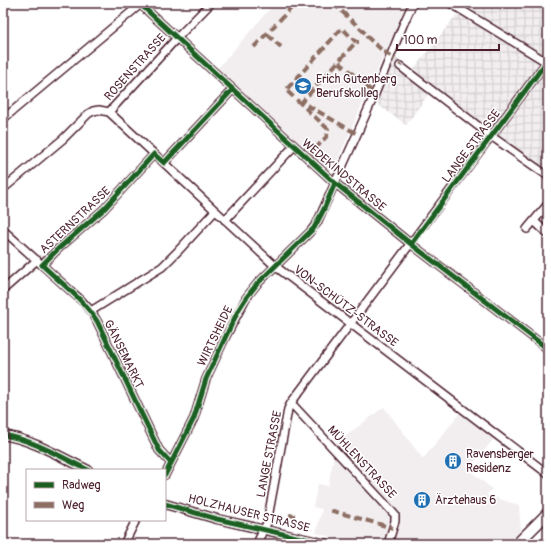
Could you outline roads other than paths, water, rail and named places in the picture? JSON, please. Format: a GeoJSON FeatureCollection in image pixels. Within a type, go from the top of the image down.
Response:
{"type":"FeatureCollection","features":[{"type":"Feature","properties":{"kind":"main road"},"geometry":{"type":"LineString","coordinates":[[517,544],[548,513]]}},
{"type":"Feature","properties":{"kind":"street","name":"WEDEKINDSTRASSE"},"geometry":{"type":"LineString","coordinates":[[140,3],[335,183],[411,244],[548,349]]}},
{"type":"Feature","properties":{"kind":"street"},"geometry":{"type":"LineString","coordinates":[[3,119],[140,3]]}},
{"type":"Feature","properties":{"kind":"street","name":"ROSENSTRASSE"},"geometry":{"type":"LineString","coordinates":[[107,112],[211,3]]}},
{"type":"Feature","properties":{"kind":"street","name":"WIRTSHEIDE"},"geometry":{"type":"LineString","coordinates":[[166,473],[194,418],[206,379],[239,309],[251,291],[314,228],[375,94],[413,3]]}},
{"type":"Feature","properties":{"kind":"street"},"geometry":{"type":"LineString","coordinates":[[450,3],[548,61]]}},
{"type":"Feature","properties":{"kind":"street","name":"LANGE STRASSE"},"geometry":{"type":"LineString","coordinates":[[258,544],[267,523],[286,415],[291,403],[548,61]]}},
{"type":"Feature","properties":{"kind":"street"},"geometry":{"type":"LineString","coordinates":[[400,66],[491,136],[548,176]]}},
{"type":"Feature","properties":{"kind":"street"},"geometry":{"type":"LineString","coordinates":[[164,163],[233,89]]}},
{"type":"Feature","properties":{"kind":"street"},"geometry":{"type":"LineString","coordinates":[[3,189],[63,139],[88,114],[99,110],[107,112]]}},
{"type":"Feature","properties":{"kind":"street","name":"VON-SCHÜTZ-STRASSE"},"geometry":{"type":"LineString","coordinates":[[107,112],[275,266],[548,474]]}},
{"type":"Feature","properties":{"kind":"street"},"geometry":{"type":"LineString","coordinates":[[225,220],[294,146]]}},
{"type":"Feature","properties":{"kind":"street","name":"ASTERNSTRASSE"},"geometry":{"type":"LineString","coordinates":[[3,290],[58,249],[104,209],[154,154]]}},
{"type":"Feature","properties":{"kind":"street"},"geometry":{"type":"LineString","coordinates":[[527,230],[548,204]]}},
{"type":"Feature","properties":{"kind":"street"},"geometry":{"type":"LineString","coordinates":[[91,311],[162,267],[215,211]]}},
{"type":"Feature","properties":{"kind":"street"},"geometry":{"type":"LineString","coordinates":[[534,221],[548,234]]}},
{"type":"Feature","properties":{"kind":"street","name":"GÄNSEMARKT"},"geometry":{"type":"LineString","coordinates":[[3,230],[82,301],[91,311],[160,450],[171,463]]}},
{"type":"Feature","properties":{"kind":"street","name":"MÜHLENSTRASSE"},"geometry":{"type":"LineString","coordinates":[[291,403],[395,515],[395,521],[388,544]]}},
{"type":"Feature","properties":{"kind":"street"},"geometry":{"type":"LineString","coordinates":[[3,435],[34,445],[86,469]]}},
{"type":"Feature","properties":{"kind":"street","name":"HOLZHAUSER STRASSE"},"geometry":{"type":"LineString","coordinates":[[166,504],[217,519],[327,544]]}},
{"type":"Feature","properties":{"kind":"street"},"geometry":{"type":"LineString","coordinates":[[124,544],[136,521]]}},
{"type":"Feature","properties":{"kind":"place","name":"Erich Gutenberg Berufskolleg"},"geometry":{"type":"Point","coordinates":[303,86]}},
{"type":"Feature","properties":{"kind":"place","name":"Ravensberger Residenz"},"geometry":{"type":"Point","coordinates":[453,461]}},
{"type":"Feature","properties":{"kind":"place","name":"Ärztehaus 6"},"geometry":{"type":"Point","coordinates":[422,500]}}]}
